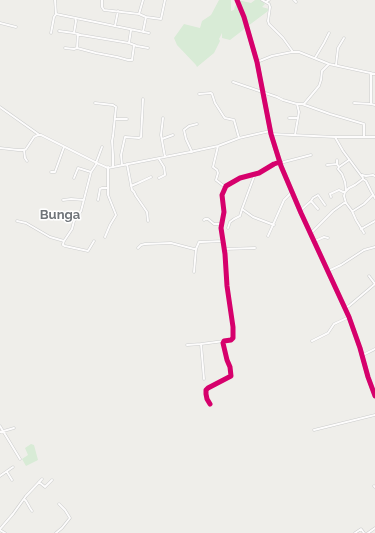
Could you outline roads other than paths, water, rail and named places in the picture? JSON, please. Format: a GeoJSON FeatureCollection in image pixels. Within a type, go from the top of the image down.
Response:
{"type":"FeatureCollection","features":[{"type":"Feature","properties":{"kind":"street"},"geometry":{"type":"LineString","coordinates":[[51,33],[56,14],[56,0]]}},
{"type":"Feature","properties":{"kind":"street"},"geometry":{"type":"LineString","coordinates":[[102,0],[102,7],[104,10],[139,14],[146,17],[161,19],[165,0]]}},
{"type":"Feature","properties":{"kind":"street"},"geometry":{"type":"LineString","coordinates":[[139,14],[143,0]]}},
{"type":"Feature","properties":{"kind":"street"},"geometry":{"type":"LineString","coordinates":[[237,0],[244,17],[257,62],[271,132],[283,173],[349,317],[363,355],[368,377],[375,396]]}},
{"type":"Feature","properties":{"kind":"street"},"geometry":{"type":"LineString","coordinates":[[262,0],[269,4],[270,7],[269,24],[283,38],[293,52]]}},
{"type":"Feature","properties":{"kind":"street"},"geometry":{"type":"LineString","coordinates":[[115,26],[118,11]]}},
{"type":"Feature","properties":{"kind":"street"},"geometry":{"type":"LineString","coordinates":[[56,14],[149,33]]}},
{"type":"Feature","properties":{"kind":"street"},"geometry":{"type":"LineString","coordinates":[[143,32],[146,17]]}},
{"type":"Feature","properties":{"kind":"street"},"geometry":{"type":"LineString","coordinates":[[74,33],[75,18]]}},
{"type":"Feature","properties":{"kind":"street"},"geometry":{"type":"LineString","coordinates":[[0,23],[16,27]]}},
{"type":"Feature","properties":{"kind":"street"},"geometry":{"type":"LineString","coordinates":[[129,43],[131,30]]}},
{"type":"Feature","properties":{"kind":"street"},"geometry":{"type":"LineString","coordinates":[[59,31],[129,43],[148,48]]}},
{"type":"Feature","properties":{"kind":"street"},"geometry":{"type":"LineString","coordinates":[[315,58],[329,32]]}},
{"type":"Feature","properties":{"kind":"street"},"geometry":{"type":"LineString","coordinates":[[77,48],[78,34]]}},
{"type":"Feature","properties":{"kind":"street"},"geometry":{"type":"LineString","coordinates":[[336,65],[338,48],[344,38]]}},
{"type":"Feature","properties":{"kind":"street"},"geometry":{"type":"LineString","coordinates":[[65,48],[77,48],[132,60],[134,53],[133,45]]}},
{"type":"Feature","properties":{"kind":"street"},"geometry":{"type":"LineString","coordinates":[[257,62],[272,56],[299,52],[329,64],[375,74]]}},
{"type":"Feature","properties":{"kind":"street"},"geometry":{"type":"LineString","coordinates":[[304,104],[319,86],[322,80],[322,71],[329,64]]}},
{"type":"Feature","properties":{"kind":"street"},"geometry":{"type":"LineString","coordinates":[[371,73],[371,104]]}},
{"type":"Feature","properties":{"kind":"street"},"geometry":{"type":"LineString","coordinates":[[233,82],[283,100],[297,104],[304,104],[330,114],[364,124],[364,137]]}},
{"type":"Feature","properties":{"kind":"street"},"geometry":{"type":"LineString","coordinates":[[199,94],[212,94],[224,117],[234,120],[239,138]]}},
{"type":"Feature","properties":{"kind":"street"},"geometry":{"type":"LineString","coordinates":[[122,165],[121,155],[124,137],[141,137],[143,99]]}},
{"type":"Feature","properties":{"kind":"street"},"geometry":{"type":"LineString","coordinates":[[95,103],[116,107],[112,142],[113,167]]}},
{"type":"Feature","properties":{"kind":"street"},"geometry":{"type":"LineString","coordinates":[[354,103],[375,105]]}},
{"type":"Feature","properties":{"kind":"street"},"geometry":{"type":"LineString","coordinates":[[296,135],[299,112],[297,104]]}},
{"type":"Feature","properties":{"kind":"street"},"geometry":{"type":"LineString","coordinates":[[0,107],[39,135],[108,167],[192,152],[218,146],[239,138],[271,132],[334,137],[375,137]]}},
{"type":"Feature","properties":{"kind":"street"},"geometry":{"type":"LineString","coordinates":[[163,118],[161,135],[165,157]]}},
{"type":"Feature","properties":{"kind":"street"},"geometry":{"type":"LineString","coordinates":[[289,118],[298,118]]}},
{"type":"Feature","properties":{"kind":"street"},"geometry":{"type":"LineString","coordinates":[[115,119],[127,119]]}},
{"type":"Feature","properties":{"kind":"street"},"geometry":{"type":"LineString","coordinates":[[192,152],[184,130],[189,126],[197,124]]}},
{"type":"Feature","properties":{"kind":"street"},"geometry":{"type":"LineString","coordinates":[[0,148],[24,150],[28,147],[34,137],[39,135]]}},
{"type":"Feature","properties":{"kind":"street"},"geometry":{"type":"LineString","coordinates":[[162,139],[173,135]]}},
{"type":"Feature","properties":{"kind":"street"},"geometry":{"type":"LineString","coordinates":[[334,137],[349,160],[366,181],[374,196],[352,211]]}},
{"type":"Feature","properties":{"kind":"street"},"geometry":{"type":"LineString","coordinates":[[218,146],[213,167],[218,173],[216,180],[225,187]]}},
{"type":"Feature","properties":{"kind":"street"},"geometry":{"type":"LineString","coordinates":[[51,172],[55,172],[64,147]]}},
{"type":"Feature","properties":{"kind":"street"},"geometry":{"type":"LineString","coordinates":[[94,241],[88,251],[64,246],[64,241],[81,211],[91,172],[97,163],[102,148]]}},
{"type":"Feature","properties":{"kind":"street"},"geometry":{"type":"LineString","coordinates":[[24,150],[27,161]]}},
{"type":"Feature","properties":{"kind":"street"},"geometry":{"type":"LineString","coordinates":[[187,345],[224,342],[233,338],[233,327],[227,286],[225,249],[221,224],[224,212],[222,195],[225,187],[240,178],[255,174],[274,164],[311,155]]}},
{"type":"Feature","properties":{"kind":"street"},"geometry":{"type":"LineString","coordinates":[[159,158],[165,174],[159,178]]}},
{"type":"Feature","properties":{"kind":"street"},"geometry":{"type":"LineString","coordinates":[[337,160],[339,167],[338,169],[345,182],[345,202],[352,211],[364,233]]}},
{"type":"Feature","properties":{"kind":"street"},"geometry":{"type":"LineString","coordinates":[[339,167],[349,160]]}},
{"type":"Feature","properties":{"kind":"street"},"geometry":{"type":"LineString","coordinates":[[127,164],[132,190],[147,212],[148,221]]}},
{"type":"Feature","properties":{"kind":"street"},"geometry":{"type":"LineString","coordinates":[[327,165],[337,164]]}},
{"type":"Feature","properties":{"kind":"street"},"geometry":{"type":"LineString","coordinates":[[105,237],[116,215],[109,198],[108,167]]}},
{"type":"Feature","properties":{"kind":"street"},"geometry":{"type":"LineString","coordinates":[[74,178],[77,169],[79,168],[91,172]]}},
{"type":"Feature","properties":{"kind":"street"},"geometry":{"type":"LineString","coordinates":[[360,173],[366,176],[375,176]]}},
{"type":"Feature","properties":{"kind":"street"},"geometry":{"type":"LineString","coordinates":[[228,228],[230,222],[240,216],[255,174]]}},
{"type":"Feature","properties":{"kind":"street"},"geometry":{"type":"LineString","coordinates":[[131,186],[151,177]]}},
{"type":"Feature","properties":{"kind":"street"},"geometry":{"type":"LineString","coordinates":[[331,197],[330,194],[339,190],[343,192],[346,191],[363,179]]}},
{"type":"Feature","properties":{"kind":"street"},"geometry":{"type":"LineString","coordinates":[[98,200],[100,188],[108,188]]}},
{"type":"Feature","properties":{"kind":"street"},"geometry":{"type":"LineString","coordinates":[[268,236],[284,200],[292,192]]}},
{"type":"Feature","properties":{"kind":"street"},"geometry":{"type":"LineString","coordinates":[[300,209],[302,209],[318,195],[325,205]]}},
{"type":"Feature","properties":{"kind":"street"},"geometry":{"type":"LineString","coordinates":[[63,200],[84,200]]}},
{"type":"Feature","properties":{"kind":"street"},"geometry":{"type":"LineString","coordinates":[[312,201],[318,209]]}},
{"type":"Feature","properties":{"kind":"street"},"geometry":{"type":"LineString","coordinates":[[311,233],[333,211],[345,202]]}},
{"type":"Feature","properties":{"kind":"street"},"geometry":{"type":"LineString","coordinates":[[242,208],[253,217],[274,225]]}},
{"type":"Feature","properties":{"kind":"street"},"geometry":{"type":"LineString","coordinates":[[204,220],[208,219],[214,224],[221,224]]}},
{"type":"Feature","properties":{"kind":"street"},"geometry":{"type":"LineString","coordinates":[[17,221],[26,224],[50,237],[64,241]]}},
{"type":"Feature","properties":{"kind":"street"},"geometry":{"type":"LineString","coordinates":[[361,229],[375,221]]}},
{"type":"Feature","properties":{"kind":"street"},"geometry":{"type":"LineString","coordinates":[[315,241],[324,237],[328,238]]}},
{"type":"Feature","properties":{"kind":"street"},"geometry":{"type":"LineString","coordinates":[[194,272],[196,249],[200,242],[223,241]]}},
{"type":"Feature","properties":{"kind":"street"},"geometry":{"type":"LineString","coordinates":[[138,248],[145,244],[171,243],[196,249]]}},
{"type":"Feature","properties":{"kind":"street"},"geometry":{"type":"LineString","coordinates":[[328,271],[341,265],[364,250],[375,247]]}},
{"type":"Feature","properties":{"kind":"street"},"geometry":{"type":"LineString","coordinates":[[225,249],[255,248]]}},
{"type":"Feature","properties":{"kind":"street"},"geometry":{"type":"LineString","coordinates":[[345,308],[350,306],[375,284],[369,276]]}},
{"type":"Feature","properties":{"kind":"street"},"geometry":{"type":"LineString","coordinates":[[312,341],[328,333],[334,324],[349,317]]}},
{"type":"Feature","properties":{"kind":"street"},"geometry":{"type":"LineString","coordinates":[[210,404],[207,399],[206,390],[231,376],[224,342]]}},
{"type":"Feature","properties":{"kind":"street"},"geometry":{"type":"LineString","coordinates":[[201,344],[204,379]]}},
{"type":"Feature","properties":{"kind":"street"},"geometry":{"type":"LineString","coordinates":[[363,355],[375,349]]}},
{"type":"Feature","properties":{"kind":"street"},"geometry":{"type":"LineString","coordinates":[[314,430],[375,415]]}},
{"type":"Feature","properties":{"kind":"street"},"geometry":{"type":"LineString","coordinates":[[0,426],[20,459]]}},
{"type":"Feature","properties":{"kind":"street"},"geometry":{"type":"LineString","coordinates":[[0,432],[14,428]]}},
{"type":"Feature","properties":{"kind":"street"},"geometry":{"type":"LineString","coordinates":[[0,476],[13,467]]}},
{"type":"Feature","properties":{"kind":"street"},"geometry":{"type":"LineString","coordinates":[[7,472],[12,480]]}},
{"type":"Feature","properties":{"kind":"street"},"geometry":{"type":"LineString","coordinates":[[6,533],[0,529],[42,479]]}},
{"type":"Feature","properties":{"kind":"street"},"geometry":{"type":"LineString","coordinates":[[39,482],[45,487],[52,480]]}},
{"type":"Feature","properties":{"kind":"street"},"geometry":{"type":"LineString","coordinates":[[24,499],[32,511]]}},
{"type":"Feature","properties":{"kind":"street"},"geometry":{"type":"LineString","coordinates":[[56,533],[70,518],[59,504]]}},
{"type":"Feature","properties":{"kind":"street"},"geometry":{"type":"LineString","coordinates":[[368,533],[375,528]]}},
{"type":"Feature","properties":{"kind":"street"},"geometry":{"type":"LineString","coordinates":[[354,533],[361,529],[364,533]]}},
{"type":"Feature","properties":{"kind":"district","name":"Bunga"},"geometry":{"type":"Point","coordinates":[60,215]}}]}
